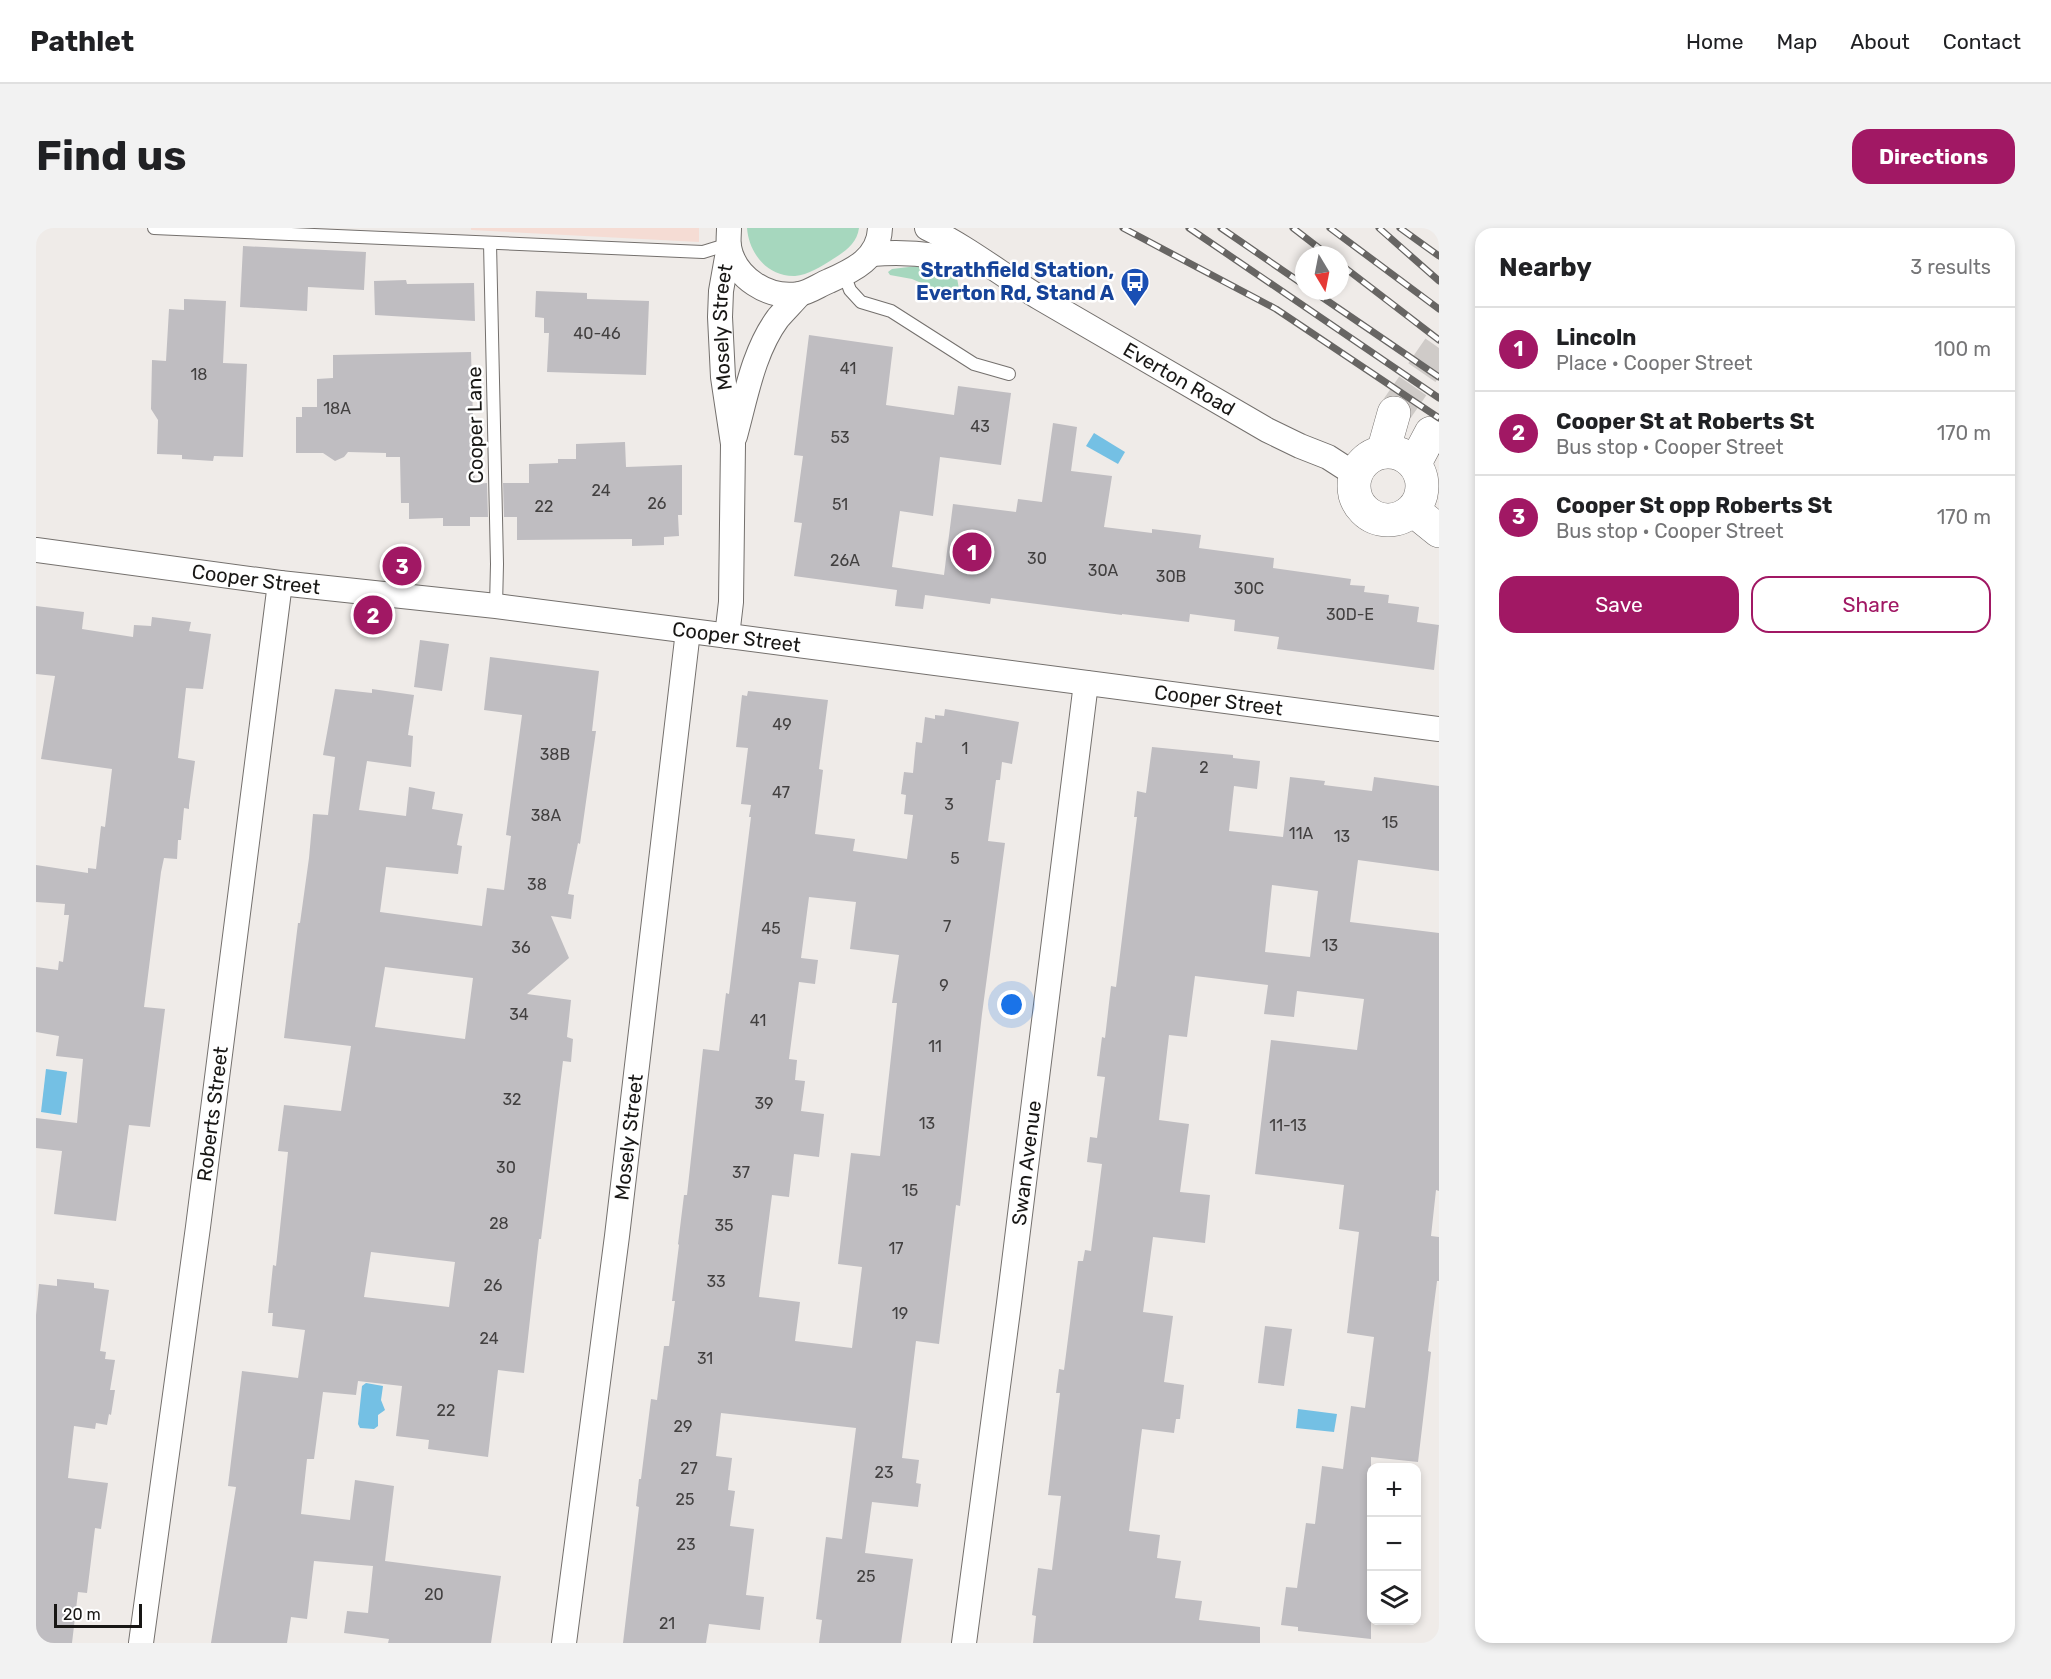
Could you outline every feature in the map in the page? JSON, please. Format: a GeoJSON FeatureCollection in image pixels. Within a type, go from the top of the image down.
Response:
{"type":"FeatureCollection","features":[{"type":"Feature","properties":{"kind":"main road"},"geometry":{"type":"LineString","coordinates":[[1383,452],[1394,413]]}},
{"type":"Feature","properties":{"kind":"main road"},"geometry":{"type":"LineString","coordinates":[[1414,464],[1431,433]]}},
{"type":"Feature","properties":{"kind":"main road"},"geometry":{"type":"LineString","coordinates":[[1383,452],[1395,452],[1405,456],[1420,472],[1422,492],[1419,502],[1413,510],[1393,520],[1370,515],[1356,498],[1354,486],[1356,475],[1366,460],[1383,452]]}},
{"type":"Feature","properties":{"kind":"main road"},"geometry":{"type":"LineString","coordinates":[[1413,510],[1439,531]]}},
{"type":"Feature","properties":{"kind":"street"},"geometry":{"type":"LineString","coordinates":[[729,239],[740,270],[760,288],[778,293],[800,294],[862,263],[872,254],[877,245],[880,228]]}},
{"type":"Feature","properties":{"kind":"street"},"geometry":{"type":"LineString","coordinates":[[927,228],[979,258],[1006,278]]}},
{"type":"Feature","properties":{"kind":"street","name":"Mosely Street"},"geometry":{"type":"LineString","coordinates":[[727,636],[731,602],[733,444],[723,377],[720,317],[721,291],[729,239]]}},
{"type":"Feature","properties":{"kind":"street"},"geometry":{"type":"LineString","coordinates":[[872,254],[899,252],[946,256],[974,264],[1006,278]]}},
{"type":"Feature","properties":{"kind":"street","name":"Everton Road"},"geometry":{"type":"LineString","coordinates":[[1006,278],[1267,430],[1328,457],[1356,475]]}},
{"type":"Feature","properties":{"kind":"street","name":"Mosely Street"},"geometry":{"type":"LineString","coordinates":[[733,444],[761,348],[778,319],[800,294]]}},
{"type":"Feature","properties":{"kind":"street","name":"Cooper Street"},"geometry":{"type":"LineString","coordinates":[[36,550],[280,584],[496,606],[1439,729]]}},
{"type":"Feature","properties":{"kind":"street","name":"Roberts Street"},"geometry":{"type":"LineString","coordinates":[[141,1643],[198,1227],[280,584]]}},
{"type":"Feature","properties":{"kind":"street","name":"Mosely Street"},"geometry":{"type":"LineString","coordinates":[[564,1643],[617,1236],[688,631]]}},
{"type":"Feature","properties":{"kind":"street","name":"Swan Avenue"},"geometry":{"type":"LineString","coordinates":[[964,1643],[1086,683]]}},
{"type":"Feature","properties":{"kind":"lane"},"geometry":{"type":"LineString","coordinates":[[154,228],[703,252],[729,239]]}},
{"type":"Feature","properties":{"kind":"lane","name":"Cooper Lane"},"geometry":{"type":"LineString","coordinates":[[490,243],[496,606]]}},
{"type":"Feature","properties":{"kind":"lane"},"geometry":{"type":"LineString","coordinates":[[844,274],[850,290],[861,302],[891,311],[974,364],[1009,374]]}},
{"type":"Feature","properties":{"kind":"shaded area"},"geometry":{"type":"Polygon","coordinates":[[[471,228],[699,228],[699,242],[471,230],[471,228]]]}},
{"type":"Feature","properties":{"kind":"green space"},"geometry":{"type":"Polygon","coordinates":[[[747,228],[859,228],[853,242],[842,253],[815,270],[795,276],[776,272],[761,262],[751,246],[747,228]]]}},
{"type":"Feature","properties":{"kind":"green space"},"geometry":{"type":"Polygon","coordinates":[[[917,266],[957,278],[961,300],[912,279],[890,275],[888,272],[892,269],[917,266]]]}},
{"type":"Feature","properties":{"kind":"water"},"geometry":{"type":"Polygon","coordinates":[[[1094,433],[1125,452],[1118,464],[1086,446],[1094,433]]]}},
{"type":"Feature","properties":{"kind":"water"},"geometry":{"type":"Polygon","coordinates":[[[46,1069],[67,1072],[61,1115],[41,1112],[46,1069]]]}},
{"type":"Feature","properties":{"kind":"water"},"geometry":{"type":"Polygon","coordinates":[[[366,1383],[383,1386],[381,1400],[385,1410],[378,1415],[378,1426],[374,1429],[360,1428],[358,1424],[362,1386],[366,1383]]]}},
{"type":"Feature","properties":{"kind":"water"},"geometry":{"type":"Polygon","coordinates":[[[1298,1409],[1337,1414],[1334,1432],[1296,1428],[1298,1409]]]}},
{"type":"Feature","properties":{"kind":"building"},"geometry":{"type":"Polygon","coordinates":[[[243,246],[366,252],[364,290],[308,287],[307,311],[240,307],[243,246]]]}},
{"type":"Feature","properties":{"kind":"building"},"geometry":{"type":"Polygon","coordinates":[[[406,280],[407,284],[474,283],[475,321],[375,315],[374,281],[406,280]]]}},
{"type":"Feature","properties":{"kind":"building"},"geometry":{"type":"Polygon","coordinates":[[[536,291],[587,293],[587,299],[649,301],[646,375],[547,372],[549,333],[544,333],[544,318],[535,317],[536,291]]]}},
{"type":"Feature","properties":{"kind":"building"},"geometry":{"type":"Polygon","coordinates":[[[184,299],[226,301],[223,363],[247,364],[243,457],[214,456],[213,461],[182,459],[182,455],[157,454],[158,420],[151,409],[152,360],[166,361],[169,309],[184,310],[184,299]]]}},
{"type":"Feature","properties":{"kind":"building"},"geometry":{"type":"Polygon","coordinates":[[[809,335],[893,347],[886,405],[954,415],[958,386],[1011,393],[1001,465],[940,457],[933,516],[900,511],[892,567],[944,575],[953,504],[1016,512],[1018,499],[1042,502],[1053,423],[1077,427],[1071,471],[1112,476],[1104,527],[1152,533],[1152,529],[1201,535],[1199,548],[1274,558],[1273,568],[1351,579],[1350,585],[1365,586],[1364,592],[1389,595],[1388,603],[1419,607],[1417,622],[1439,625],[1434,670],[1277,649],[1279,637],[1234,631],[1235,620],[1190,614],[1189,622],[991,598],[990,604],[925,595],[923,609],[895,606],[897,590],[794,576],[802,523],[794,522],[803,456],[794,455],[809,335]]]}},
{"type":"Feature","properties":{"kind":"building"},"geometry":{"type":"Polygon","coordinates":[[[471,352],[475,484],[487,483],[488,517],[470,517],[470,526],[443,526],[443,518],[409,519],[409,503],[401,503],[400,457],[386,457],[386,453],[348,452],[344,457],[335,461],[323,453],[296,453],[296,417],[302,417],[302,407],[317,407],[317,379],[333,378],[333,355],[471,352]]]}},
{"type":"Feature","properties":{"kind":"building"},"geometry":{"type":"Polygon","coordinates":[[[625,442],[626,467],[682,465],[682,515],[678,515],[679,536],[664,537],[664,545],[632,546],[632,539],[517,540],[517,517],[504,517],[503,483],[529,483],[529,464],[558,463],[558,459],[576,459],[576,444],[625,442]]]}},
{"type":"Feature","properties":{"kind":"building"},"geometry":{"type":"Polygon","coordinates":[[[36,606],[84,612],[82,629],[133,637],[134,625],[151,626],[152,617],[191,622],[189,631],[211,634],[203,689],[186,688],[178,758],[195,761],[189,809],[184,808],[177,859],[164,858],[144,1007],[165,1009],[150,1127],[129,1125],[116,1221],[54,1214],[62,1151],[36,1148],[36,1118],[77,1123],[83,1059],[56,1056],[59,1036],[36,1032],[36,967],[58,970],[59,961],[63,962],[69,915],[64,915],[65,904],[36,902],[36,865],[88,873],[88,868],[96,869],[101,826],[105,827],[112,769],[41,759],[55,676],[36,674],[36,606]]]}},
{"type":"Feature","properties":{"kind":"building"},"geometry":{"type":"Polygon","coordinates":[[[420,640],[449,644],[442,691],[414,687],[420,640]]]}},
{"type":"Feature","properties":{"kind":"building"},"geometry":{"type":"Polygon","coordinates":[[[490,657],[599,671],[592,731],[596,731],[580,844],[578,843],[568,894],[574,895],[571,919],[551,916],[569,958],[527,994],[571,1000],[567,1037],[573,1039],[571,1062],[563,1061],[524,1373],[498,1370],[488,1457],[428,1449],[429,1440],[396,1436],[402,1386],[358,1381],[356,1395],[323,1392],[314,1459],[307,1459],[301,1514],[350,1520],[355,1480],[394,1486],[385,1561],[501,1576],[491,1643],[388,1643],[389,1639],[344,1633],[347,1611],[368,1613],[373,1566],[314,1561],[307,1619],[291,1617],[287,1643],[211,1643],[236,1487],[228,1486],[242,1371],[298,1378],[305,1330],[272,1326],[273,1313],[268,1313],[273,1265],[276,1266],[288,1152],[278,1151],[284,1105],[341,1111],[351,1046],[284,1038],[313,814],[328,815],[335,757],[323,755],[335,689],[372,693],[372,689],[414,695],[408,735],[413,736],[411,767],[367,761],[359,810],[406,816],[409,787],[435,792],[432,809],[463,814],[457,845],[462,846],[458,874],[386,867],[380,912],[482,926],[487,888],[504,890],[511,836],[506,835],[522,715],[484,710],[490,657]],[[385,967],[375,1027],[465,1039],[473,978],[385,967]],[[371,1252],[364,1297],[449,1307],[455,1262],[371,1252]]]}},
{"type":"Feature","properties":{"kind":"building"},"geometry":{"type":"Polygon","coordinates":[[[748,691],[828,700],[819,769],[823,770],[815,834],[855,839],[853,851],[907,859],[913,815],[904,814],[906,795],[901,794],[904,772],[913,773],[916,742],[922,743],[925,717],[935,719],[935,715],[944,716],[945,709],[1019,722],[1012,764],[1002,762],[1000,780],[996,780],[988,841],[1005,843],[960,1206],[956,1205],[939,1344],[916,1341],[902,1458],[919,1460],[916,1483],[921,1484],[918,1507],[872,1502],[865,1553],[913,1559],[901,1643],[819,1643],[822,1620],[816,1619],[826,1537],[842,1539],[856,1428],[721,1413],[716,1456],[732,1458],[728,1490],[735,1491],[730,1526],[754,1529],[746,1595],[764,1597],[760,1630],[709,1624],[706,1643],[623,1643],[639,1507],[636,1506],[639,1479],[641,1479],[651,1399],[657,1400],[664,1346],[669,1346],[675,1301],[672,1301],[678,1244],[684,1195],[687,1195],[703,1049],[719,1051],[726,993],[729,994],[751,817],[749,817],[751,805],[741,804],[748,748],[736,747],[742,695],[747,696],[748,691]],[[809,897],[801,958],[818,960],[815,984],[799,982],[789,1059],[797,1060],[795,1080],[805,1081],[801,1111],[824,1114],[819,1157],[794,1154],[789,1197],[772,1195],[759,1297],[800,1302],[795,1341],[852,1348],[862,1267],[838,1264],[851,1153],[880,1156],[897,1003],[892,1003],[899,955],[850,949],[856,902],[809,897]]]}},
{"type":"Feature","properties":{"kind":"building"},"geometry":{"type":"Polygon","coordinates":[[[1152,747],[1233,755],[1233,758],[1260,761],[1257,789],[1234,786],[1229,831],[1283,837],[1290,777],[1325,781],[1324,785],[1372,791],[1374,777],[1439,786],[1439,871],[1358,860],[1350,922],[1439,933],[1439,1191],[1436,1190],[1431,1236],[1439,1237],[1439,1281],[1437,1281],[1428,1351],[1431,1352],[1418,1462],[1371,1457],[1371,1463],[1367,1463],[1367,1625],[1371,1625],[1371,1639],[1298,1631],[1298,1627],[1281,1625],[1286,1587],[1297,1588],[1306,1523],[1315,1524],[1322,1466],[1343,1469],[1351,1406],[1365,1408],[1374,1337],[1347,1333],[1359,1232],[1339,1229],[1344,1185],[1255,1174],[1271,1040],[1357,1050],[1364,999],[1297,991],[1294,1017],[1264,1014],[1268,985],[1195,976],[1187,1037],[1169,1035],[1159,1120],[1189,1124],[1180,1192],[1210,1195],[1205,1243],[1153,1237],[1143,1312],[1173,1316],[1164,1382],[1184,1385],[1180,1419],[1176,1419],[1174,1433],[1142,1429],[1129,1531],[1160,1535],[1157,1558],[1181,1561],[1175,1598],[1202,1601],[1199,1620],[1260,1627],[1260,1643],[1033,1643],[1036,1616],[1032,1615],[1038,1568],[1052,1570],[1061,1496],[1048,1495],[1060,1393],[1056,1393],[1059,1369],[1064,1370],[1078,1261],[1083,1261],[1085,1250],[1091,1251],[1102,1164],[1087,1162],[1090,1137],[1097,1138],[1105,1077],[1097,1076],[1102,1037],[1105,1038],[1111,986],[1116,987],[1137,817],[1134,817],[1137,791],[1146,793],[1152,747]],[[1272,885],[1265,952],[1310,957],[1318,891],[1272,885]]]}},
{"type":"Feature","properties":{"kind":"building"},"geometry":{"type":"Polygon","coordinates":[[[57,1279],[94,1283],[94,1288],[109,1290],[100,1351],[106,1352],[105,1359],[115,1360],[110,1390],[115,1390],[107,1425],[96,1423],[95,1429],[74,1426],[68,1478],[108,1483],[101,1529],[95,1528],[87,1593],[78,1592],[72,1643],[36,1643],[36,1315],[39,1284],[57,1286],[57,1279]]]}},
{"type":"Feature","properties":{"kind":"building"},"geometry":{"type":"Polygon","coordinates":[[[1265,1326],[1292,1329],[1284,1386],[1258,1383],[1265,1326]]]}},
{"type":"Feature","properties":{"kind":"tunnel"},"geometry":{"type":"LineString","coordinates":[[1394,413],[1439,348]]}},
{"type":"Feature","properties":{"kind":"railway"},"geometry":{"type":"LineString","coordinates":[[1123,228],[1276,309],[1439,418]]}},
{"type":"Feature","properties":{"kind":"railway"},"geometry":{"type":"LineString","coordinates":[[1189,228],[1439,398]]}},
{"type":"Feature","properties":{"kind":"railway"},"geometry":{"type":"LineString","coordinates":[[1221,228],[1295,279]]}},
{"type":"Feature","properties":{"kind":"railway"},"geometry":{"type":"LineString","coordinates":[[1293,228],[1316,246]]}},
{"type":"Feature","properties":{"kind":"railway"},"geometry":{"type":"LineString","coordinates":[[1330,228],[1439,309]]}},
{"type":"Feature","properties":{"kind":"railway"},"geometry":{"type":"LineString","coordinates":[[1379,228],[1439,281]]}},
{"type":"Feature","properties":{"kind":"railway"},"geometry":{"type":"LineString","coordinates":[[1400,228],[1439,256]]}},
{"type":"Feature","properties":{"kind":"railway"},"geometry":{"type":"LineString","coordinates":[[1434,228],[1439,232]]}},
{"type":"Feature","properties":{"kind":"railway"},"geometry":{"type":"LineString","coordinates":[[1349,271],[1439,340]]}},
{"type":"Feature","properties":{"kind":"railway"},"geometry":{"type":"LineString","coordinates":[[1326,300],[1439,377]]}},
{"type":"Feature","properties":{"kind":"place","name":"Strathfield Station, Everton Rd, Stand A"},"geometry":{"type":"Point","coordinates":[1135,308]}},
{"type":"Feature","properties":{"kind":"place","name":"Lincoln"},"geometry":{"type":"Point","coordinates":[972,552]}},
{"type":"Feature","properties":{"kind":"place","name":"Cooper St opp Roberts St"},"geometry":{"type":"Point","coordinates":[402,566]}},
{"type":"Feature","properties":{"kind":"place","name":"Cooper St at Roberts St"},"geometry":{"type":"Point","coordinates":[373,615]}}]}
